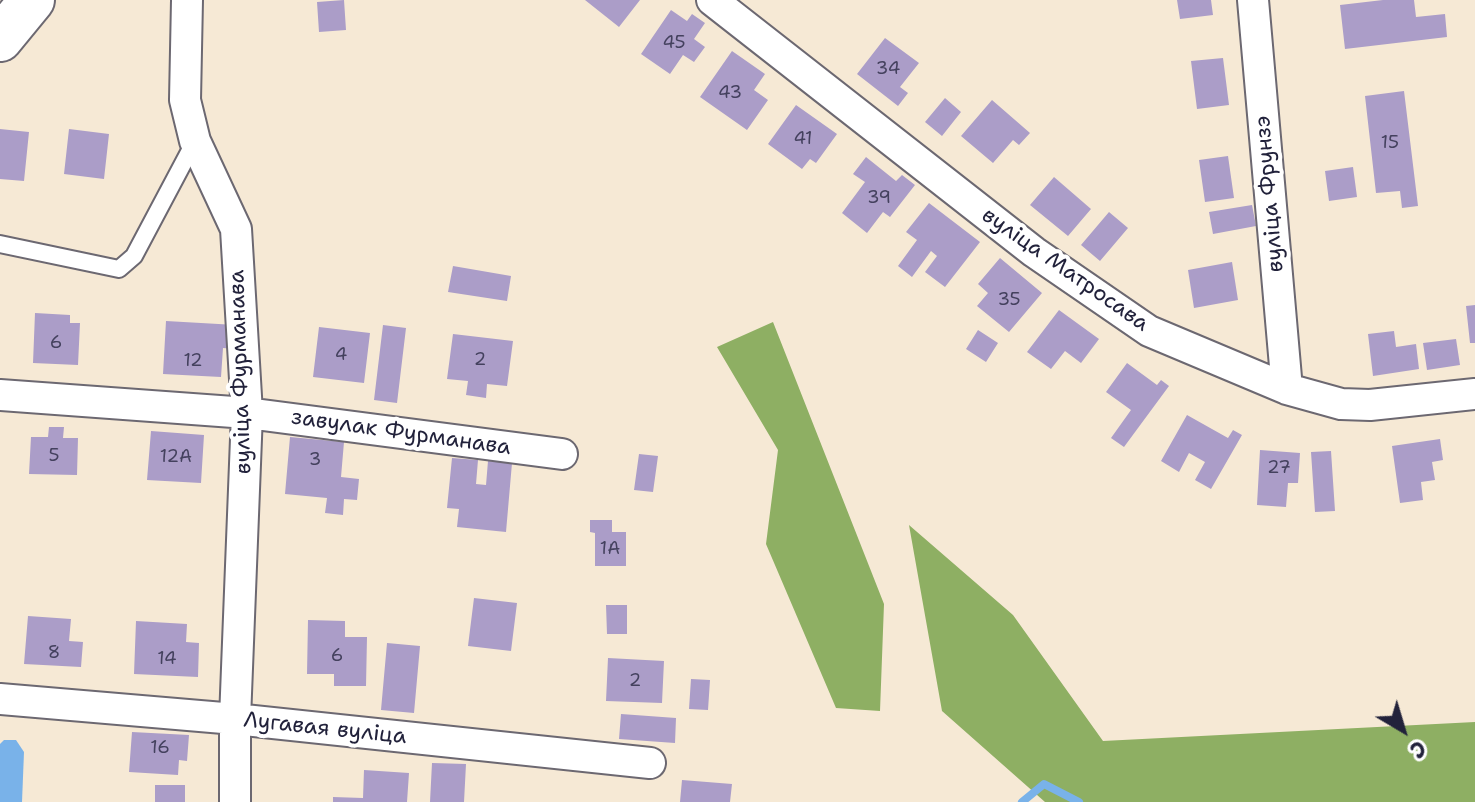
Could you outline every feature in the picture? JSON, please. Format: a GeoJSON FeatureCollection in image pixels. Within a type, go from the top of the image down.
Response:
{"type":"FeatureCollection","features":[{"type":"Feature","properties":{"kind":"main road"},"geometry":{"type":"LineString","coordinates":[[0,39],[32,0]]}},
{"type":"Feature","properties":{"kind":"street","name":"вуліца Фурманава"},"geometry":{"type":"LineString","coordinates":[[187,0],[185,100],[195,141],[236,229],[247,413],[235,719],[235,802]]}},
{"type":"Feature","properties":{"kind":"street","name":"вуліца Матросава"},"geometry":{"type":"LineString","coordinates":[[712,0],[1034,252],[1149,331],[1287,389],[1341,404],[1370,405],[1475,394]]}},
{"type":"Feature","properties":{"kind":"street","name":"вуліца Фрунзэ"},"geometry":{"type":"LineString","coordinates":[[1253,0],[1287,389]]}},
{"type":"Feature","properties":{"kind":"street","name":"завулак Фурманава"},"geometry":{"type":"LineString","coordinates":[[0,395],[247,413],[562,454]]}},
{"type":"Feature","properties":{"kind":"street","name":"Лугавая вуліца"},"geometry":{"type":"LineString","coordinates":[[0,699],[235,719],[650,763]]}},
{"type":"Feature","properties":{"kind":"lane"},"geometry":{"type":"LineString","coordinates":[[0,244],[119,269],[134,256],[195,141]]}},
{"type":"Feature","properties":{"kind":"green space"},"geometry":{"type":"Polygon","coordinates":[[[773,322],[884,604],[880,711],[836,708],[766,544],[778,450],[717,347],[773,322]]]}},
{"type":"Feature","properties":{"kind":"green space"},"geometry":{"type":"Polygon","coordinates":[[[909,525],[1013,615],[1103,741],[1475,722],[1475,802],[1045,802],[942,711],[909,525]]]}},
{"type":"Feature","properties":{"kind":"water"},"geometry":{"type":"Polygon","coordinates":[[[4,740],[16,740],[24,752],[22,802],[0,802],[0,744],[4,740]]]}},
{"type":"Feature","properties":{"kind":"building"},"geometry":{"type":"Polygon","coordinates":[[[344,0],[346,30],[319,32],[317,2],[344,0]]]}},
{"type":"Feature","properties":{"kind":"building"},"geometry":{"type":"Polygon","coordinates":[[[585,0],[640,0],[619,27],[585,0]]]}},
{"type":"Feature","properties":{"kind":"building"},"geometry":{"type":"Polygon","coordinates":[[[1177,0],[1211,0],[1213,15],[1180,19],[1177,0]]]}},
{"type":"Feature","properties":{"kind":"building"},"geometry":{"type":"Polygon","coordinates":[[[1414,0],[1416,17],[1445,14],[1447,37],[1345,49],[1340,5],[1414,0]]]}},
{"type":"Feature","properties":{"kind":"building"},"geometry":{"type":"Polygon","coordinates":[[[671,10],[687,21],[692,14],[705,23],[694,39],[705,47],[694,62],[683,55],[670,74],[641,54],[671,10]]]}},
{"type":"Feature","properties":{"kind":"building"},"geometry":{"type":"Polygon","coordinates":[[[885,38],[919,63],[900,87],[908,93],[898,106],[857,74],[885,38]]]}},
{"type":"Feature","properties":{"kind":"building"},"geometry":{"type":"Polygon","coordinates":[[[732,51],[765,74],[754,90],[768,100],[747,130],[700,97],[732,51]]]}},
{"type":"Feature","properties":{"kind":"building"},"geometry":{"type":"Polygon","coordinates":[[[1223,58],[1229,105],[1197,109],[1191,61],[1223,58]]]}},
{"type":"Feature","properties":{"kind":"building"},"geometry":{"type":"Polygon","coordinates":[[[1404,91],[1418,206],[1402,208],[1400,191],[1376,193],[1365,96],[1404,91]]]}},
{"type":"Feature","properties":{"kind":"building"},"geometry":{"type":"Polygon","coordinates":[[[945,98],[961,112],[942,136],[925,122],[945,98]]]}},
{"type":"Feature","properties":{"kind":"building"},"geometry":{"type":"Polygon","coordinates":[[[992,100],[1030,133],[1019,145],[1013,140],[993,163],[961,136],[992,100]]]}},
{"type":"Feature","properties":{"kind":"building"},"geometry":{"type":"Polygon","coordinates":[[[796,105],[837,134],[816,163],[810,159],[802,169],[768,144],[796,105]]]}},
{"type":"Feature","properties":{"kind":"building"},"geometry":{"type":"Polygon","coordinates":[[[0,129],[29,132],[24,181],[0,179],[0,129]]]}},
{"type":"Feature","properties":{"kind":"building"},"geometry":{"type":"Polygon","coordinates":[[[69,129],[109,134],[104,179],[64,174],[69,129]]]}},
{"type":"Feature","properties":{"kind":"building"},"geometry":{"type":"Polygon","coordinates":[[[1228,156],[1234,198],[1205,202],[1199,160],[1228,156]]]}},
{"type":"Feature","properties":{"kind":"building"},"geometry":{"type":"Polygon","coordinates":[[[866,157],[896,181],[902,175],[915,185],[890,217],[883,212],[867,233],[842,213],[865,182],[853,174],[866,157]]]}},
{"type":"Feature","properties":{"kind":"building"},"geometry":{"type":"Polygon","coordinates":[[[1353,167],[1357,197],[1329,201],[1325,171],[1353,167]]]}},
{"type":"Feature","properties":{"kind":"building"},"geometry":{"type":"Polygon","coordinates":[[[1054,177],[1091,209],[1068,236],[1030,205],[1054,177]]]}},
{"type":"Feature","properties":{"kind":"building"},"geometry":{"type":"Polygon","coordinates":[[[929,203],[980,242],[945,287],[925,272],[937,256],[931,251],[912,277],[898,266],[917,240],[906,232],[929,203]]]}},
{"type":"Feature","properties":{"kind":"building"},"geometry":{"type":"Polygon","coordinates":[[[1252,205],[1256,226],[1213,234],[1209,212],[1252,205]]]}},
{"type":"Feature","properties":{"kind":"building"},"geometry":{"type":"Polygon","coordinates":[[[1109,212],[1128,228],[1100,261],[1081,245],[1109,212]]]}},
{"type":"Feature","properties":{"kind":"building"},"geometry":{"type":"Polygon","coordinates":[[[1000,258],[1042,293],[1009,332],[977,306],[988,293],[978,284],[1000,258]]]}},
{"type":"Feature","properties":{"kind":"building"},"geometry":{"type":"Polygon","coordinates":[[[1232,262],[1238,300],[1194,308],[1188,270],[1232,262]]]}},
{"type":"Feature","properties":{"kind":"building"},"geometry":{"type":"Polygon","coordinates":[[[453,266],[511,276],[507,301],[448,292],[453,266]]]}},
{"type":"Feature","properties":{"kind":"building"},"geometry":{"type":"Polygon","coordinates":[[[1475,305],[1475,343],[1470,343],[1466,306],[1475,305]]]}},
{"type":"Feature","properties":{"kind":"building"},"geometry":{"type":"Polygon","coordinates":[[[1059,310],[1099,339],[1081,363],[1065,351],[1051,369],[1027,352],[1059,310]]]}},
{"type":"Feature","properties":{"kind":"building"},"geometry":{"type":"Polygon","coordinates":[[[35,313],[70,315],[70,323],[80,323],[78,365],[33,363],[35,313]]]}},
{"type":"Feature","properties":{"kind":"building"},"geometry":{"type":"Polygon","coordinates":[[[166,321],[236,325],[235,349],[223,348],[221,377],[163,374],[166,321]]]}},
{"type":"Feature","properties":{"kind":"building"},"geometry":{"type":"Polygon","coordinates":[[[383,325],[406,328],[397,403],[374,400],[383,325]]]}},
{"type":"Feature","properties":{"kind":"building"},"geometry":{"type":"Polygon","coordinates":[[[319,327],[370,333],[364,383],[313,377],[319,327]]]}},
{"type":"Feature","properties":{"kind":"building"},"geometry":{"type":"Polygon","coordinates":[[[978,330],[998,343],[986,362],[966,349],[978,330]]]}},
{"type":"Feature","properties":{"kind":"building"},"geometry":{"type":"Polygon","coordinates":[[[1394,331],[1396,347],[1416,344],[1419,369],[1373,376],[1368,334],[1394,331]]]}},
{"type":"Feature","properties":{"kind":"building"},"geometry":{"type":"Polygon","coordinates":[[[453,334],[513,341],[507,386],[487,384],[486,398],[466,395],[468,381],[447,379],[453,334]]]}},
{"type":"Feature","properties":{"kind":"building"},"geometry":{"type":"Polygon","coordinates":[[[1456,339],[1460,365],[1427,370],[1423,343],[1456,339]]]}},
{"type":"Feature","properties":{"kind":"building"},"geometry":{"type":"Polygon","coordinates":[[[1127,363],[1157,385],[1161,380],[1169,386],[1124,447],[1111,438],[1131,410],[1106,392],[1127,363]]]}},
{"type":"Feature","properties":{"kind":"building"},"geometry":{"type":"Polygon","coordinates":[[[1187,415],[1228,438],[1233,430],[1242,435],[1211,489],[1195,480],[1205,462],[1189,453],[1179,472],[1161,461],[1187,415]]]}},
{"type":"Feature","properties":{"kind":"building"},"geometry":{"type":"Polygon","coordinates":[[[49,427],[64,427],[63,438],[78,438],[77,475],[29,474],[31,437],[48,437],[49,427]]]}},
{"type":"Feature","properties":{"kind":"building"},"geometry":{"type":"Polygon","coordinates":[[[151,431],[204,435],[201,483],[147,480],[151,431]]]}},
{"type":"Feature","properties":{"kind":"building"},"geometry":{"type":"Polygon","coordinates":[[[290,437],[344,442],[341,477],[359,479],[357,500],[344,499],[343,515],[325,513],[327,498],[285,494],[290,437]]]}},
{"type":"Feature","properties":{"kind":"building"},"geometry":{"type":"Polygon","coordinates":[[[1440,439],[1443,460],[1432,462],[1435,480],[1421,482],[1423,500],[1400,503],[1392,446],[1440,439]]]}},
{"type":"Feature","properties":{"kind":"building"},"geometry":{"type":"Polygon","coordinates":[[[1260,450],[1300,453],[1298,483],[1288,483],[1286,507],[1257,505],[1260,450]]]}},
{"type":"Feature","properties":{"kind":"building"},"geometry":{"type":"Polygon","coordinates":[[[1331,451],[1335,511],[1315,512],[1311,452],[1331,451]]]}},
{"type":"Feature","properties":{"kind":"building"},"geometry":{"type":"Polygon","coordinates":[[[639,454],[658,456],[653,492],[634,490],[639,454]]]}},
{"type":"Feature","properties":{"kind":"building"},"geometry":{"type":"Polygon","coordinates":[[[452,458],[478,460],[476,484],[486,485],[488,461],[512,463],[506,532],[457,527],[459,509],[447,508],[452,458]]]}},
{"type":"Feature","properties":{"kind":"building"},"geometry":{"type":"Polygon","coordinates":[[[590,520],[612,520],[612,532],[626,532],[626,566],[595,566],[595,533],[590,532],[590,520]]]}},
{"type":"Feature","properties":{"kind":"building"},"geometry":{"type":"Polygon","coordinates":[[[474,598],[517,603],[511,651],[468,646],[474,598]]]}},
{"type":"Feature","properties":{"kind":"building"},"geometry":{"type":"Polygon","coordinates":[[[606,605],[627,605],[627,634],[607,634],[606,605]]]}},
{"type":"Feature","properties":{"kind":"building"},"geometry":{"type":"Polygon","coordinates":[[[28,616],[71,619],[69,641],[83,642],[81,667],[24,664],[28,616]]]}},
{"type":"Feature","properties":{"kind":"building"},"geometry":{"type":"Polygon","coordinates":[[[308,620],[345,621],[345,637],[367,637],[366,686],[334,686],[334,674],[307,674],[308,620]]]}},
{"type":"Feature","properties":{"kind":"building"},"geometry":{"type":"Polygon","coordinates":[[[136,621],[187,624],[186,642],[199,643],[198,677],[134,674],[136,621]]]}},
{"type":"Feature","properties":{"kind":"building"},"geometry":{"type":"Polygon","coordinates":[[[387,643],[420,646],[414,713],[381,710],[387,643]]]}},
{"type":"Feature","properties":{"kind":"building"},"geometry":{"type":"Polygon","coordinates":[[[608,658],[664,661],[662,703],[606,701],[608,658]]]}},
{"type":"Feature","properties":{"kind":"building"},"geometry":{"type":"Polygon","coordinates":[[[691,679],[710,680],[708,710],[689,709],[691,679]]]}},
{"type":"Feature","properties":{"kind":"building"},"geometry":{"type":"Polygon","coordinates":[[[621,714],[676,718],[675,743],[619,739],[621,714]]]}},
{"type":"Feature","properties":{"kind":"building"},"geometry":{"type":"Polygon","coordinates":[[[132,732],[189,735],[187,761],[179,760],[178,775],[129,772],[132,732]]]}},
{"type":"Feature","properties":{"kind":"building"},"geometry":{"type":"Polygon","coordinates":[[[432,763],[466,764],[464,802],[430,802],[432,763]]]}},
{"type":"Feature","properties":{"kind":"building"},"geometry":{"type":"Polygon","coordinates":[[[364,770],[409,773],[407,802],[333,802],[333,797],[363,798],[364,770]]]}},
{"type":"Feature","properties":{"kind":"building"},"geometry":{"type":"Polygon","coordinates":[[[682,780],[732,784],[730,802],[680,802],[682,780]]]}},
{"type":"Feature","properties":{"kind":"building"},"geometry":{"type":"Polygon","coordinates":[[[155,785],[185,785],[185,802],[155,802],[155,785]]]}},
{"type":"Feature","properties":{"kind":"waterway"},"geometry":{"type":"LineString","coordinates":[[1022,802],[1044,784],[1079,802]]}}]}
